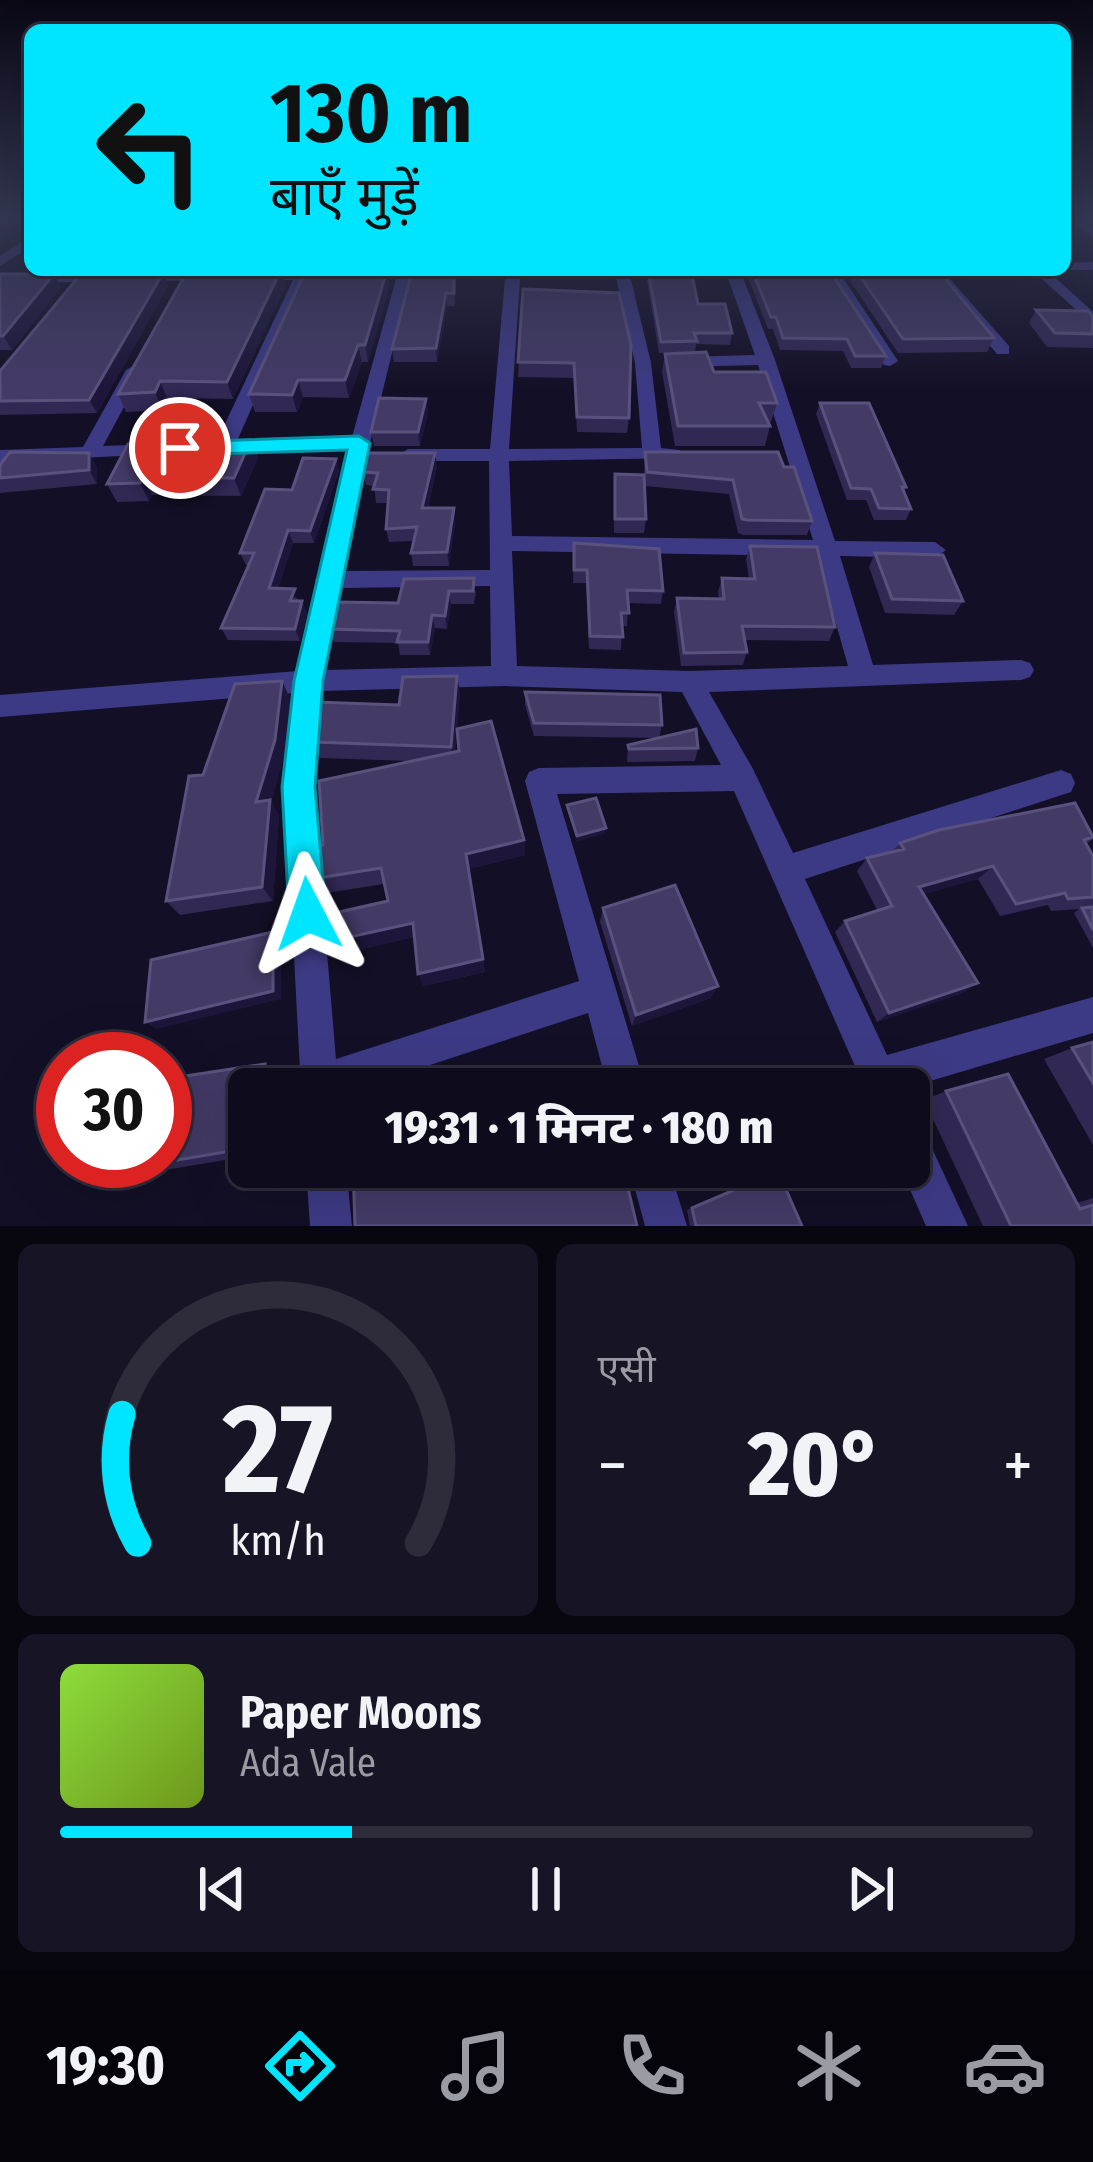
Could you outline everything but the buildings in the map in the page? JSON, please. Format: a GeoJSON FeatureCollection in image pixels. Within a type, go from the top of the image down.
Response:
{"type":"FeatureCollection","features":[{"type":"Feature","properties":{"kind":"street"},"geometry":{"type":"LineString","coordinates":[[0,279],[216,276]]}},
{"type":"Feature","properties":{"kind":"street"},"geometry":{"type":"LineString","coordinates":[[203,448],[303,276]]}},
{"type":"Feature","properties":{"kind":"street"},"geometry":{"type":"LineString","coordinates":[[318,1068],[299,787],[309,681],[327,580],[404,276]]}},
{"type":"Feature","properties":{"kind":"street"},"geometry":{"type":"LineString","coordinates":[[504,676],[499,455],[513,276]]}},
{"type":"Feature","properties":{"kind":"street"},"geometry":{"type":"LineString","coordinates":[[623,276],[643,363],[652,454]]}},
{"type":"Feature","properties":{"kind":"street"},"geometry":{"type":"LineString","coordinates":[[735,276],[766,360],[788,456],[864,676]]}},
{"type":"Feature","properties":{"kind":"street"},"geometry":{"type":"LineString","coordinates":[[834,276],[890,361]]}},
{"type":"Feature","properties":{"kind":"street"},"geometry":{"type":"LineString","coordinates":[[939,276],[1003,350]]}},
{"type":"Feature","properties":{"kind":"street"},"geometry":{"type":"LineString","coordinates":[[1045,276],[1093,320]]}},
{"type":"Feature","properties":{"kind":"street"},"geometry":{"type":"LineString","coordinates":[[68,295],[82,277]]}},
{"type":"Feature","properties":{"kind":"street"},"geometry":{"type":"LineString","coordinates":[[175,296],[186,277]]}},
{"type":"Feature","properties":{"kind":"street"},"geometry":{"type":"LineString","coordinates":[[90,452],[143,355]]}},
{"type":"Feature","properties":{"kind":"street"},"geometry":{"type":"LineString","coordinates":[[643,363],[766,360]]}},
{"type":"Feature","properties":{"kind":"street"},"geometry":{"type":"LineString","coordinates":[[0,456],[203,448],[694,454]]}},
{"type":"Feature","properties":{"kind":"street"},"geometry":{"type":"LineString","coordinates":[[501,543],[824,552],[935,550]]}},
{"type":"Feature","properties":{"kind":"street"},"geometry":{"type":"LineString","coordinates":[[327,580],[501,578]]}},
{"type":"Feature","properties":{"kind":"street"},"geometry":{"type":"LineString","coordinates":[[0,706],[309,681],[504,676],[689,682],[1022,670]]}},
{"type":"Feature","properties":{"kind":"street"},"geometry":{"type":"LineString","coordinates":[[689,682],[743,778],[875,1068]]}},
{"type":"Feature","properties":{"kind":"street"},"geometry":{"type":"LineString","coordinates":[[621,1068],[539,782],[743,778]]}},
{"type":"Feature","properties":{"kind":"street"},"geometry":{"type":"LineString","coordinates":[[787,870],[1061,783]]}},
{"type":"Feature","properties":{"kind":"street"},"geometry":{"type":"LineString","coordinates":[[373,1068],[599,992]]}},
{"type":"Feature","properties":{"kind":"street"},"geometry":{"type":"LineString","coordinates":[[925,1068],[1093,1015]]}},
{"type":"Feature","properties":{"kind":"street"},"geometry":{"type":"LineString","coordinates":[[328,1188],[331,1226]]}},
{"type":"Feature","properties":{"kind":"street"},"geometry":{"type":"LineString","coordinates":[[655,1188],[666,1226]]}},
{"type":"Feature","properties":{"kind":"street"},"geometry":{"type":"LineString","coordinates":[[930,1188],[947,1226]]}},
{"type":"Feature","properties":{"kind":"route"},"geometry":{"type":"LineString","coordinates":[[180,448],[359,443],[309,681],[299,787],[308,914]]}}]}
